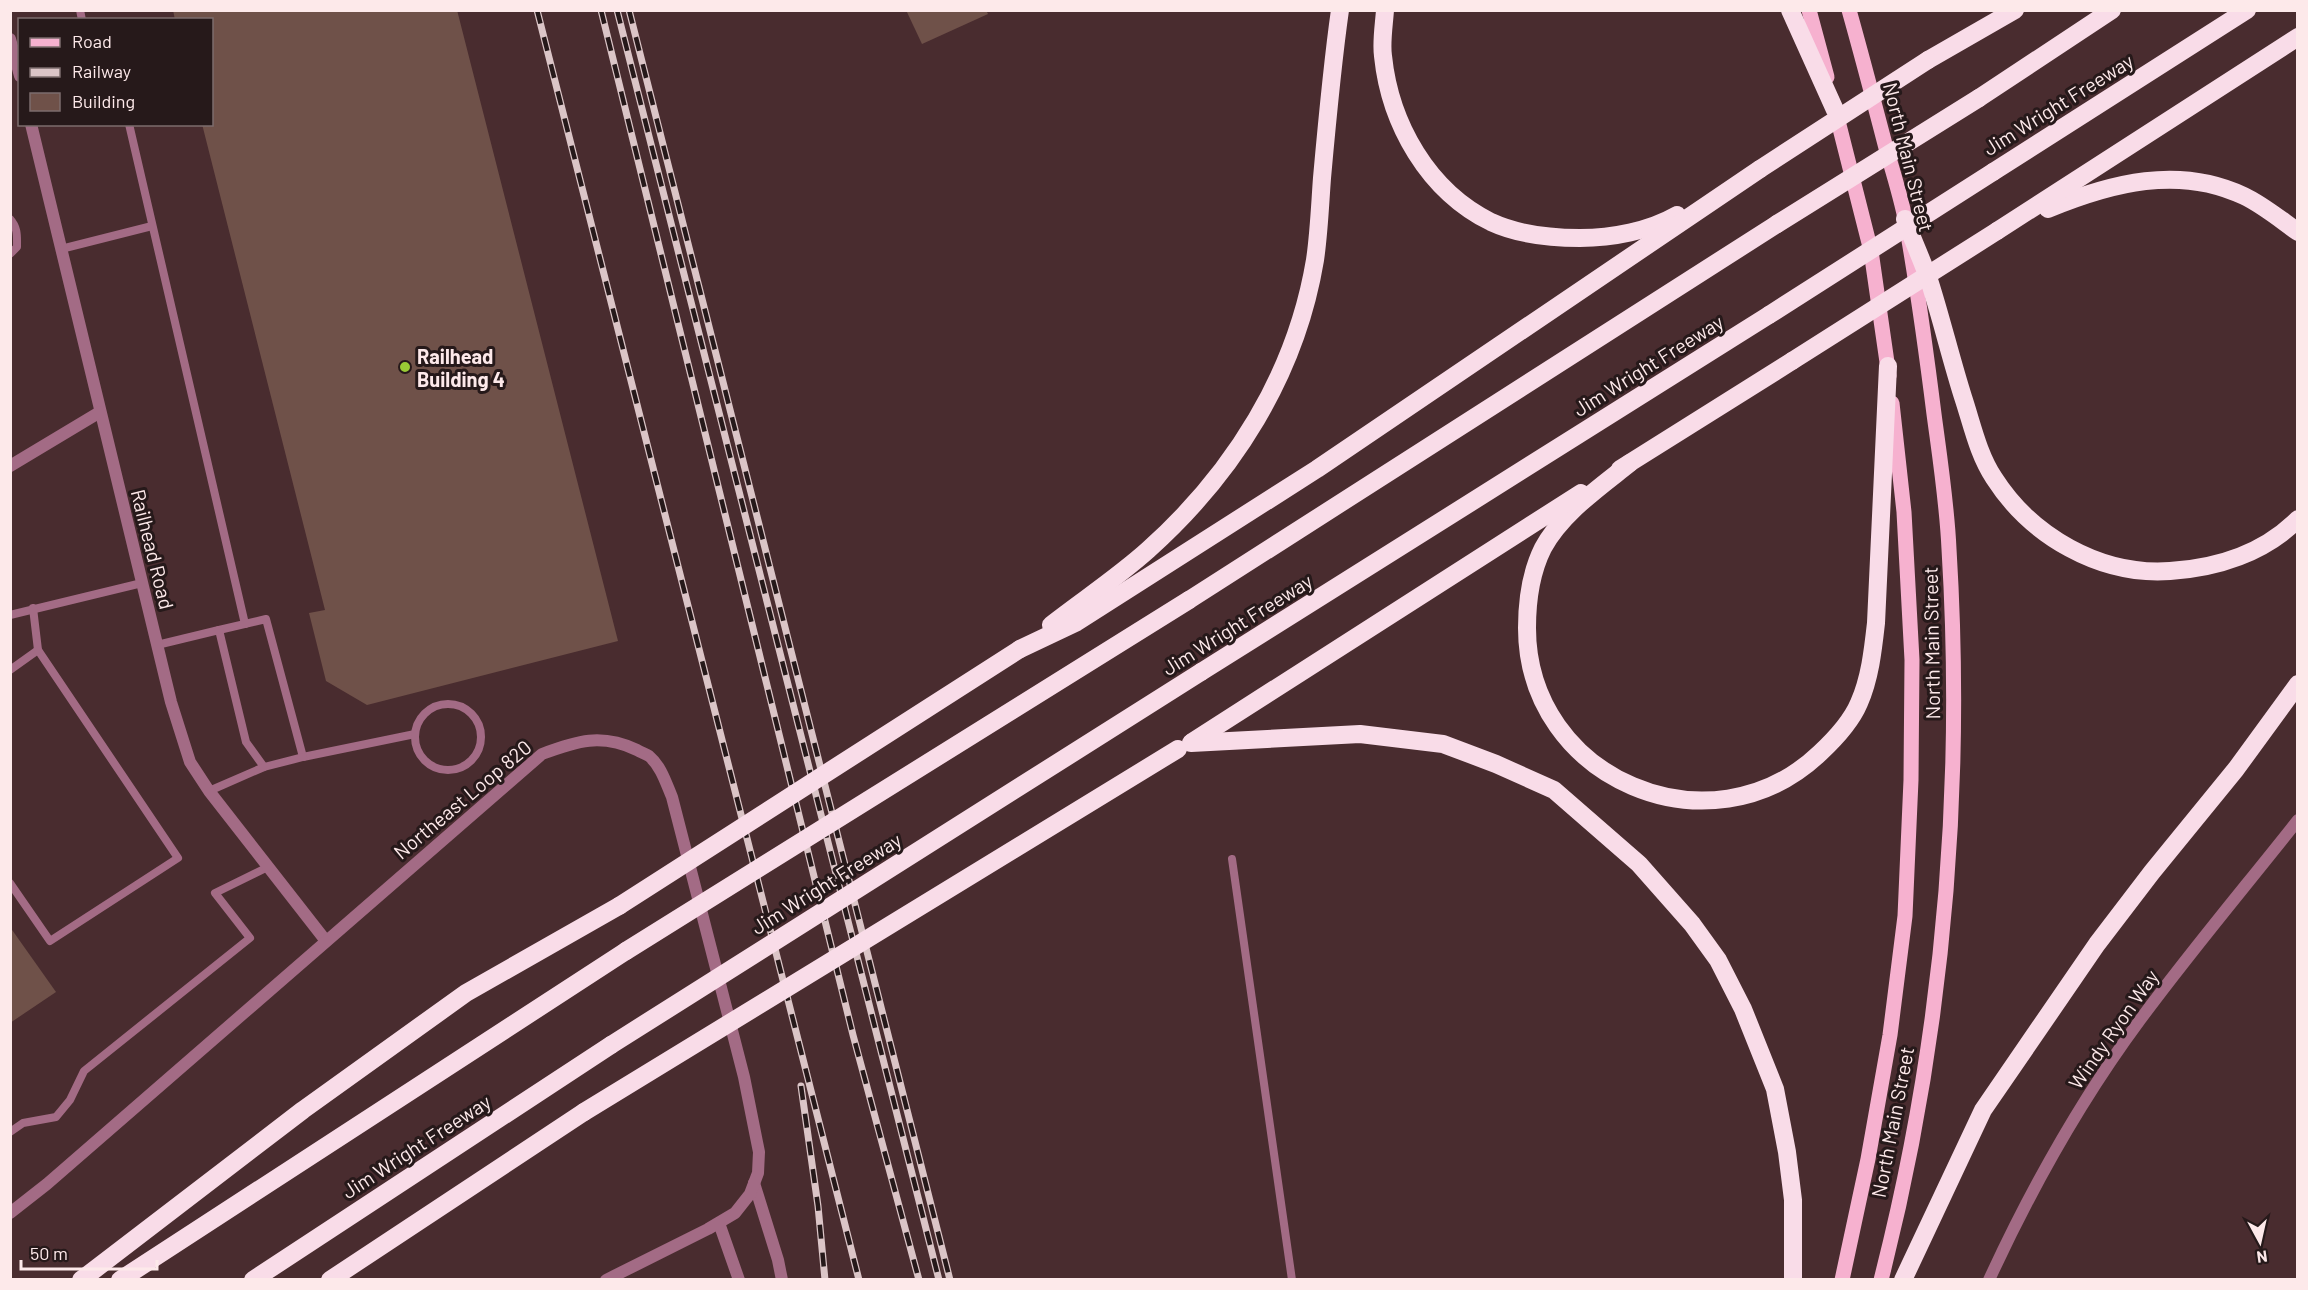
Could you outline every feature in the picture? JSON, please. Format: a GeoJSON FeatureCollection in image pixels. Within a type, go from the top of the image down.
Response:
{"type":"FeatureCollection","features":[{"type":"Feature","properties":{"kind":"highway"},"geometry":{"type":"LineString","coordinates":[[81,1280],[303,1110],[466,993],[619,906],[1020,650],[1147,551],[1194,506],[1232,459],[1267,403],[1286,364],[1302,320],[1315,258],[1332,70],[1340,10]]}},
{"type":"Feature","properties":{"kind":"highway"},"geometry":{"type":"LineString","coordinates":[[1385,10],[1382,55],[1392,101],[1401,128],[1414,152],[1433,177],[1465,205],[1491,222],[1524,233],[1556,238],[1596,238],[1618,234],[1666,221],[1760,169]]}},
{"type":"Feature","properties":{"kind":"highway"},"geometry":{"type":"LineString","coordinates":[[1790,10],[1835,110]]}},
{"type":"Feature","properties":{"kind":"highway"},"geometry":{"type":"LineString","coordinates":[[120,1280],[626,951],[1189,600],[1979,98],[2112,10]]}},
{"type":"Feature","properties":{"kind":"highway","name":"Jim Wright Freeway"},"geometry":{"type":"LineString","coordinates":[[253,1280],[611,1045],[1769,315],[2247,10]]}},
{"type":"Feature","properties":{"kind":"highway"},"geometry":{"type":"LineString","coordinates":[[1020,650],[1077,622],[1317,469],[1760,169],[1928,60],[2015,11]]}},
{"type":"Feature","properties":{"kind":"highway"},"geometry":{"type":"LineString","coordinates":[[330,1280],[584,1112],[1184,746],[1507,538],[1997,231],[2298,37]]}},
{"type":"Feature","properties":{"kind":"highway"},"geometry":{"type":"LineString","coordinates":[[1997,231],[2088,192],[2163,178],[2200,181],[2244,196],[2298,232]]}},
{"type":"Feature","properties":{"kind":"highway"},"geometry":{"type":"LineString","coordinates":[[1905,219],[1929,282],[1980,449],[1993,476],[2012,502],[2040,529],[2063,546],[2095,559],[2121,569],[2154,573],[2223,564],[2286,531],[2298,519]]}},
{"type":"Feature","properties":{"kind":"highway"},"geometry":{"type":"LineString","coordinates":[[1630,463],[1566,518],[1543,548],[1533,576],[1527,610],[1530,665],[1539,693],[1553,719],[1576,750],[1602,772],[1630,786],[1661,797],[1692,801],[1717,801],[1743,797],[1777,784],[1807,765],[1846,725],[1862,696],[1872,655],[1876,623],[1888,366]]}},
{"type":"Feature","properties":{"kind":"highway"},"geometry":{"type":"LineString","coordinates":[[1902,1280],[1983,1110],[2097,944],[2235,769],[2298,684]]}},
{"type":"Feature","properties":{"kind":"highway"},"geometry":{"type":"LineString","coordinates":[[1184,746],[1359,735],[1443,744],[1496,764],[1554,790],[1640,864],[1692,924],[1718,960],[1743,1009],[1775,1089],[1787,1152],[1792,1200],[1793,1280]]}},
{"type":"Feature","properties":{"kind":"main road","name":"North Main Street"},"geometry":{"type":"LineString","coordinates":[[1809,10],[1871,251],[1888,366],[1904,512],[1912,660],[1911,780],[1905,916],[1888,1047],[1868,1160],[1842,1280]]}},
{"type":"Feature","properties":{"kind":"main road","name":"North Main Street"},"geometry":{"type":"LineString","coordinates":[[1849,10],[1905,219],[1925,345],[1949,548],[1954,752],[1950,846],[1943,926],[1926,1064],[1881,1280]]}},
{"type":"Feature","properties":{"kind":"street"},"geometry":{"type":"LineString","coordinates":[[10,39],[18,69]]}},
{"type":"Feature","properties":{"kind":"street","name":"Railhead Road"},"geometry":{"type":"LineString","coordinates":[[31,126],[171,702],[190,762],[209,791],[326,941]]}},
{"type":"Feature","properties":{"kind":"street"},"geometry":{"type":"LineString","coordinates":[[10,466],[100,412]]}},
{"type":"Feature","properties":{"kind":"street","name":"Northeast Loop 820"},"geometry":{"type":"LineString","coordinates":[[10,1213],[47,1184],[542,754],[570,743],[595,740],[619,741],[649,756],[661,772],[672,797],[742,1066],[759,1152],[758,1173],[750,1194],[735,1213],[606,1280]]}},
{"type":"Feature","properties":{"kind":"street","name":"Windy Ryon Way"},"geometry":{"type":"LineString","coordinates":[[1989,1280],[2040,1176],[2110,1062],[2140,1020],[2298,820]]}},
{"type":"Feature","properties":{"kind":"street"},"geometry":{"type":"LineString","coordinates":[[754,1182],[782,1280]]}},
{"type":"Feature","properties":{"kind":"street"},"geometry":{"type":"LineString","coordinates":[[719,1223],[739,1280]]}},
{"type":"Feature","properties":{"kind":"lane"},"geometry":{"type":"LineString","coordinates":[[129,126],[245,624]]}},
{"type":"Feature","properties":{"kind":"lane"},"geometry":{"type":"LineString","coordinates":[[10,219],[16,225],[17,248],[10,254]]}},
{"type":"Feature","properties":{"kind":"lane"},"geometry":{"type":"LineString","coordinates":[[61,249],[152,226]]}},
{"type":"Feature","properties":{"kind":"lane"},"geometry":{"type":"LineString","coordinates":[[10,615],[142,582]]}},
{"type":"Feature","properties":{"kind":"lane"},"geometry":{"type":"LineString","coordinates":[[10,884],[50,941],[178,858],[38,650],[33,608]]}},
{"type":"Feature","properties":{"kind":"lane"},"geometry":{"type":"LineString","coordinates":[[157,645],[266,619],[303,757]]}},
{"type":"Feature","properties":{"kind":"lane"},"geometry":{"type":"LineString","coordinates":[[219,630],[246,742],[264,767]]}},
{"type":"Feature","properties":{"kind":"lane"},"geometry":{"type":"LineString","coordinates":[[10,670],[38,650]]}},
{"type":"Feature","properties":{"kind":"lane"},"geometry":{"type":"LineString","coordinates":[[442,704],[453,704],[472,713],[481,732],[481,743],[477,754],[469,762],[459,768],[448,770],[427,763],[420,755],[415,734],[423,715],[442,704]]}},
{"type":"Feature","properties":{"kind":"lane"},"geometry":{"type":"LineString","coordinates":[[209,791],[264,767],[415,734]]}},
{"type":"Feature","properties":{"kind":"lane"},"geometry":{"type":"LineString","coordinates":[[1232,859],[1292,1280]]}},
{"type":"Feature","properties":{"kind":"lane"},"geometry":{"type":"LineString","coordinates":[[10,1132],[22,1124],[56,1117],[70,1100],[84,1071],[250,938],[215,893],[268,867]]}},
{"type":"Feature","properties":{"kind":"building","name":"Railhead Building 4"},"geometry":{"type":"Polygon","coordinates":[[[173,10],[457,10],[618,641],[367,705],[326,681],[309,613],[325,610],[203,126],[213,126],[213,18],[175,18],[173,10]]]}},
{"type":"Feature","properties":{"kind":"building"},"geometry":{"type":"Polygon","coordinates":[[[906,10],[986,10],[988,14],[922,44],[906,10]]]}},
{"type":"Feature","properties":{"kind":"building"},"geometry":{"type":"Polygon","coordinates":[[[10,927],[56,992],[10,1023],[10,927]]]}},
{"type":"Feature","properties":{"kind":"railway"},"geometry":{"type":"LineString","coordinates":[[537,10],[859,1280]]}},
{"type":"Feature","properties":{"kind":"railway"},"geometry":{"type":"LineString","coordinates":[[601,10],[853,1035],[919,1280]]}},
{"type":"Feature","properties":{"kind":"railway"},"geometry":{"type":"LineString","coordinates":[[617,10],[939,1280]]}},
{"type":"Feature","properties":{"kind":"railway"},"geometry":{"type":"LineString","coordinates":[[629,10],[950,1280]]}},
{"type":"Feature","properties":{"kind":"railway"},"geometry":{"type":"LineString","coordinates":[[801,1086],[818,1206],[825,1280]]}},
{"type":"Feature","properties":{"kind":"place","name":"Railhead Building 4"},"geometry":{"type":"Point","coordinates":[405,367]}}]}
